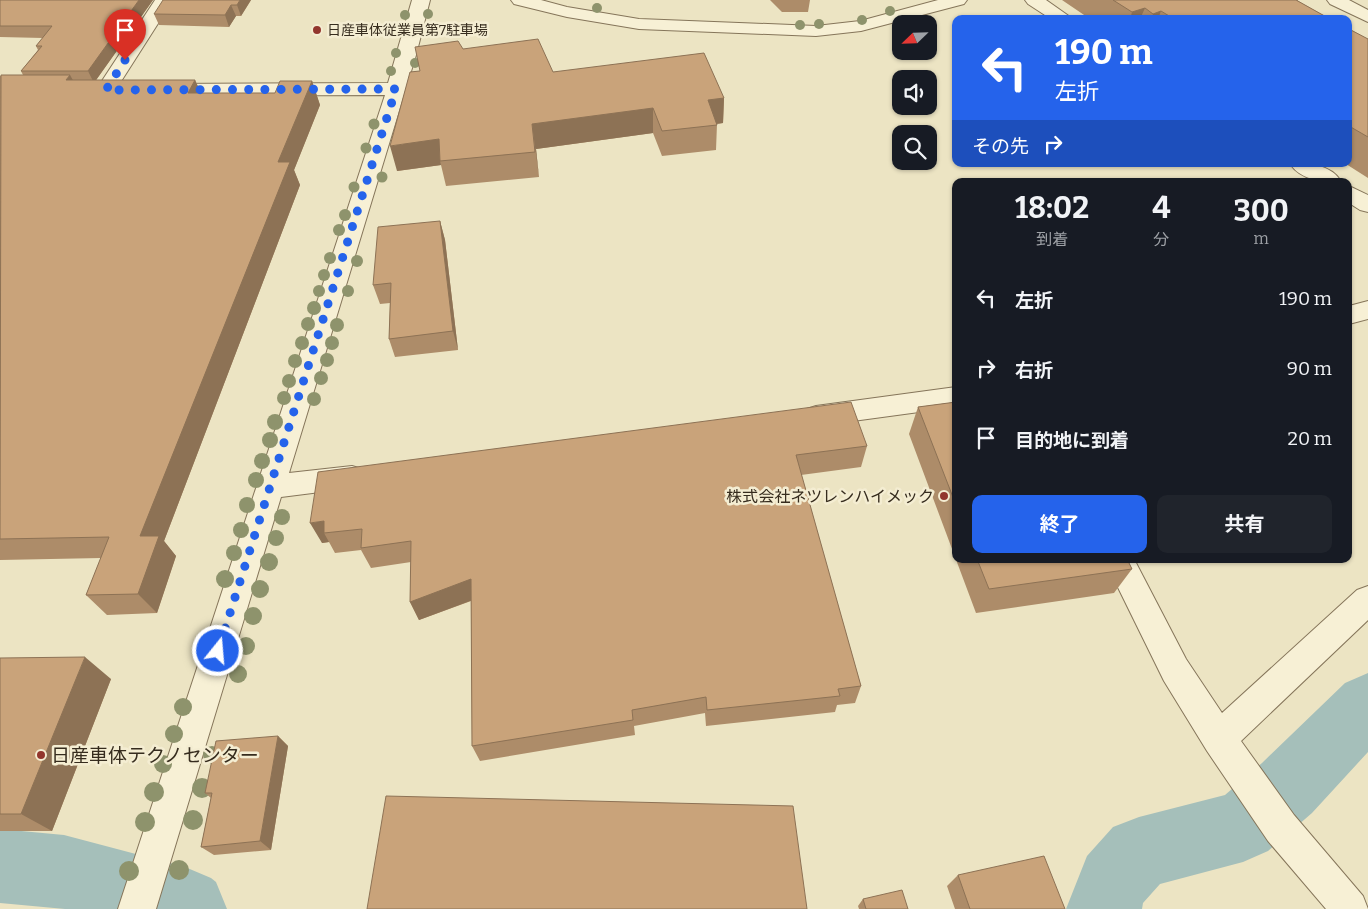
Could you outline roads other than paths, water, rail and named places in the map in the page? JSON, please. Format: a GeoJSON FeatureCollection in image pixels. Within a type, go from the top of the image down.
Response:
{"type":"FeatureCollection","features":[{"type":"Feature","properties":{"kind":"street"},"geometry":{"type":"LineString","coordinates":[[126,90],[96,90],[164,0]]}},
{"type":"Feature","properties":{"kind":"street"},"geometry":{"type":"LineString","coordinates":[[136,909],[396,89],[422,0]]}},
{"type":"Feature","properties":{"kind":"street"},"geometry":{"type":"LineString","coordinates":[[520,0],[567,12],[639,24],[816,31],[861,26],[958,0]]}},
{"type":"Feature","properties":{"kind":"street"},"geometry":{"type":"LineString","coordinates":[[1034,0],[1058,15]]}},
{"type":"Feature","properties":{"kind":"street"},"geometry":{"type":"LineString","coordinates":[[1336,0],[1368,17]]}},
{"type":"Feature","properties":{"kind":"street"},"geometry":{"type":"LineString","coordinates":[[146,90],[396,89]]}},
{"type":"Feature","properties":{"kind":"street"},"geometry":{"type":"LineString","coordinates":[[1306,167],[1325,178]]}},
{"type":"Feature","properties":{"kind":"street"},"geometry":{"type":"LineString","coordinates":[[1352,195],[1368,205]]}},
{"type":"Feature","properties":{"kind":"street"},"geometry":{"type":"LineString","coordinates":[[1352,314],[1368,310]]}},
{"type":"Feature","properties":{"kind":"street"},"geometry":{"type":"LineString","coordinates":[[790,419],[952,398]]}},
{"type":"Feature","properties":{"kind":"street"},"geometry":{"type":"LineString","coordinates":[[270,487],[378,473]]}},
{"type":"Feature","properties":{"kind":"street"},"geometry":{"type":"LineString","coordinates":[[1121,563],[1175,670],[1219,739],[1281,828],[1350,909]]}},
{"type":"Feature","properties":{"kind":"street"},"geometry":{"type":"LineString","coordinates":[[1219,739],[1368,600]]}},
{"type":"Feature","properties":{"kind":"waterway"},"geometry":{"type":"LineString","coordinates":[[1104,909],[1113,882],[1139,853],[1243,826],[1287,788],[1368,705]]}},
{"type":"Feature","properties":{"kind":"waterway"},"geometry":{"type":"LineString","coordinates":[[0,866],[64,872],[185,904],[189,909]]}},
{"type":"Feature","properties":{"kind":"place","name":"日産車体従業員第7駐車場"},"geometry":{"type":"Point","coordinates":[317,30]}},
{"type":"Feature","properties":{"kind":"place","name":"株式会社ネツレンハイメック"},"geometry":{"type":"Point","coordinates":[944,496]}},
{"type":"Feature","properties":{"kind":"place","name":"日産車体テクノセンター"},"geometry":{"type":"Point","coordinates":[41,755]}}]}
